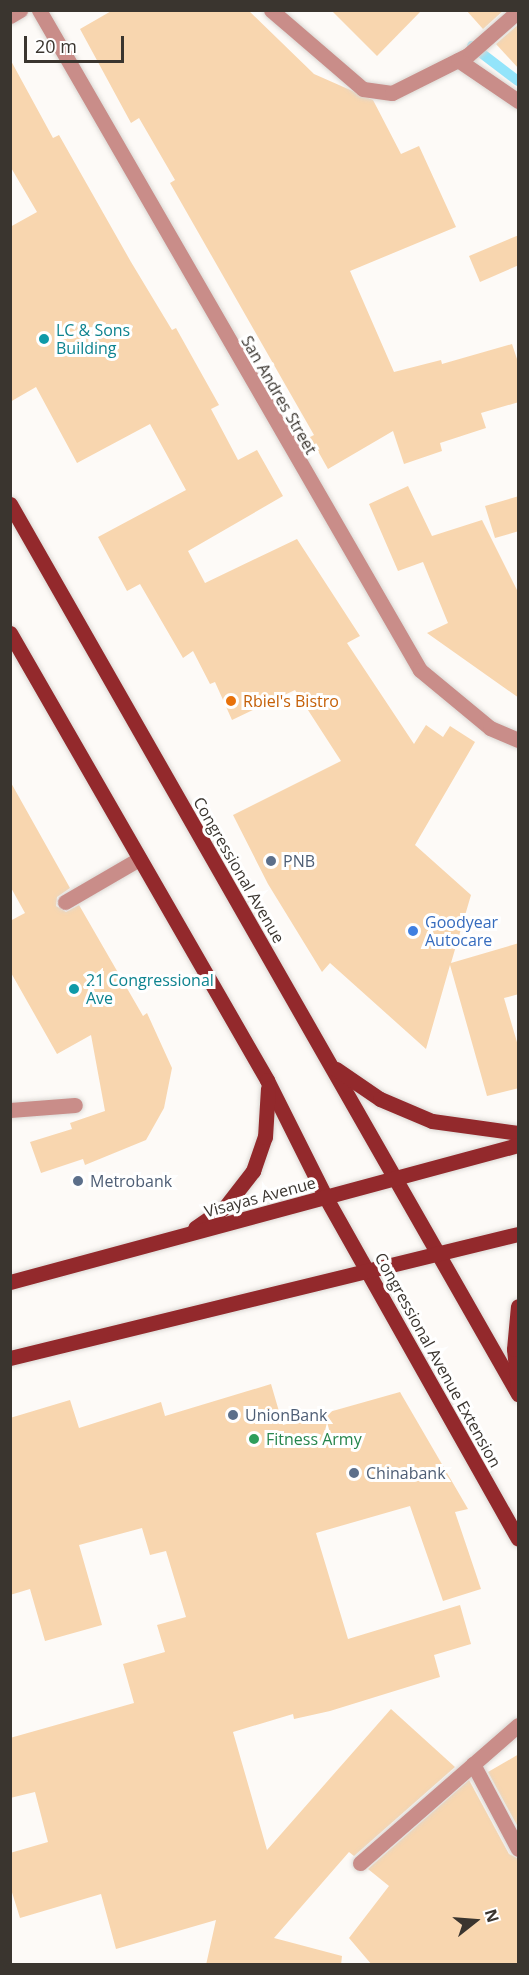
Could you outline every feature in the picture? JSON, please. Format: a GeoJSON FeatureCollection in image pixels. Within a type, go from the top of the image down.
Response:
{"type":"FeatureCollection","features":[{"type":"Feature","properties":{"kind":"main road","name":"Congressional Avenue"},"geometry":{"type":"LineString","coordinates":[[10,504],[439,1253]]}},
{"type":"Feature","properties":{"kind":"main road"},"geometry":{"type":"LineString","coordinates":[[10,633],[267,1080],[326,1198]]}},
{"type":"Feature","properties":{"kind":"main road"},"geometry":{"type":"LineString","coordinates":[[328,1061],[372,1094],[415,1115],[468,1130],[519,1133]]}},
{"type":"Feature","properties":{"kind":"main road"},"geometry":{"type":"LineString","coordinates":[[178,1238],[220,1212],[249,1179],[265,1137],[267,1080]]}},
{"type":"Feature","properties":{"kind":"main road","name":"Visayas Avenue"},"geometry":{"type":"LineString","coordinates":[[10,1282],[519,1145]]}},
{"type":"Feature","properties":{"kind":"main road","name":"Congressional Avenue Extension"},"geometry":{"type":"LineString","coordinates":[[326,1198],[519,1539]]}},
{"type":"Feature","properties":{"kind":"main road"},"geometry":{"type":"LineString","coordinates":[[10,1358],[366,1269],[519,1234]]}},
{"type":"Feature","properties":{"kind":"main road"},"geometry":{"type":"LineString","coordinates":[[439,1253],[519,1394]]}},
{"type":"Feature","properties":{"kind":"main road"},"geometry":{"type":"LineString","coordinates":[[519,1305],[514,1349],[519,1390]]}},
{"type":"Feature","properties":{"kind":"street"},"geometry":{"type":"LineString","coordinates":[[10,16],[20,10]]}},
{"type":"Feature","properties":{"kind":"street","name":"San Andres Street"},"geometry":{"type":"LineString","coordinates":[[39,10],[53,30],[281,435],[420,670],[490,728],[519,740]]}},
{"type":"Feature","properties":{"kind":"street"},"geometry":{"type":"LineString","coordinates":[[271,10],[363,89],[392,93],[463,57],[519,11]]}},
{"type":"Feature","properties":{"kind":"street"},"geometry":{"type":"LineString","coordinates":[[463,57],[519,101]]}},
{"type":"Feature","properties":{"kind":"street"},"geometry":{"type":"LineString","coordinates":[[65,902],[139,859]]}},
{"type":"Feature","properties":{"kind":"street"},"geometry":{"type":"LineString","coordinates":[[10,1110],[75,1105]]}},
{"type":"Feature","properties":{"kind":"street"},"geometry":{"type":"LineString","coordinates":[[360,1863],[519,1725]]}},
{"type":"Feature","properties":{"kind":"street"},"geometry":{"type":"LineString","coordinates":[[473,1764],[519,1849]]}},
{"type":"Feature","properties":{"kind":"building"},"geometry":{"type":"Polygon","coordinates":[[[113,10],[248,10],[314,74],[373,100],[401,154],[419,146],[456,227],[350,271],[394,372],[441,360],[442,364],[512,344],[519,365],[519,402],[481,413],[486,428],[440,443],[442,451],[404,464],[393,431],[328,469],[310,437],[314,435],[170,183],[175,180],[139,118],[131,123],[80,29],[113,10]]]}},
{"type":"Feature","properties":{"kind":"building"},"geometry":{"type":"Polygon","coordinates":[[[331,10],[422,10],[377,56],[331,10]]]}},
{"type":"Feature","properties":{"kind":"building"},"geometry":{"type":"Polygon","coordinates":[[[466,10],[504,10],[483,29],[466,10]]]}},
{"type":"Feature","properties":{"kind":"building"},"geometry":{"type":"Polygon","coordinates":[[[519,24],[519,69],[496,44],[519,24]]]}},
{"type":"Feature","properties":{"kind":"building"},"geometry":{"type":"Polygon","coordinates":[[[10,59],[53,138],[59,135],[172,330],[176,328],[219,405],[211,409],[238,460],[257,450],[283,496],[188,551],[205,583],[297,539],[360,636],[347,643],[414,744],[426,725],[443,737],[450,726],[475,742],[415,845],[471,895],[451,963],[519,943],[519,994],[504,998],[519,1049],[519,1088],[487,1096],[450,965],[426,1049],[330,963],[322,972],[268,884],[233,815],[341,761],[295,690],[232,720],[215,682],[210,684],[193,651],[183,658],[140,584],[127,591],[98,537],[186,490],[150,424],[77,463],[36,387],[10,402],[10,227],[37,212],[10,166],[10,59]]]}},
{"type":"Feature","properties":{"kind":"building"},"geometry":{"type":"Polygon","coordinates":[[[519,235],[519,265],[480,282],[469,256],[519,235]]]}},
{"type":"Feature","properties":{"kind":"building"},"geometry":{"type":"Polygon","coordinates":[[[408,486],[432,536],[482,520],[519,594],[519,698],[427,633],[448,623],[423,562],[398,571],[369,504],[408,486]]]}},
{"type":"Feature","properties":{"kind":"building"},"geometry":{"type":"Polygon","coordinates":[[[519,496],[519,531],[495,538],[485,506],[519,496]]]}},
{"type":"Feature","properties":{"kind":"building"},"geometry":{"type":"Polygon","coordinates":[[[10,781],[70,888],[57,897],[56,906],[66,912],[79,905],[143,1016],[147,1013],[172,1068],[164,1108],[146,1140],[85,1165],[83,1159],[41,1173],[30,1142],[72,1129],[70,1123],[105,1111],[91,1035],[57,1054],[10,971],[10,921],[25,913],[10,886],[10,781]]]}},
{"type":"Feature","properties":{"kind":"building"},"geometry":{"type":"Polygon","coordinates":[[[271,1384],[283,1425],[400,1392],[468,1509],[455,1512],[481,1589],[443,1601],[410,1506],[316,1533],[348,1639],[460,1605],[471,1644],[434,1655],[440,1677],[330,1711],[294,1719],[293,1714],[233,1732],[267,1850],[391,1709],[455,1767],[354,1856],[349,1852],[274,1938],[342,1956],[341,1965],[206,1965],[216,1920],[116,1949],[101,1894],[20,1918],[10,1886],[10,1853],[48,1842],[35,1792],[10,1798],[10,1738],[134,1703],[123,1664],[165,1652],[157,1625],[186,1617],[166,1551],[150,1555],[142,1528],[79,1545],[102,1625],[45,1641],[30,1589],[10,1595],[10,1418],[70,1400],[79,1428],[161,1402],[165,1416],[271,1384]]]}},
{"type":"Feature","properties":{"kind":"building"},"geometry":{"type":"Polygon","coordinates":[[[519,1754],[519,1829],[488,1772],[519,1754]]]}},
{"type":"Feature","properties":{"kind":"building"},"geometry":{"type":"Polygon","coordinates":[[[469,1780],[509,1854],[519,1859],[519,1965],[372,1965],[349,1938],[389,1886],[368,1869],[469,1780]]]}},
{"type":"Feature","properties":{"kind":"waterway"},"geometry":{"type":"LineString","coordinates":[[472,46],[518,81]]}},
{"type":"Feature","properties":{"kind":"place","name":"LC & Sons Building"},"geometry":{"type":"Point","coordinates":[44,339]}},
{"type":"Feature","properties":{"kind":"place","name":"Rbiel's Bistro"},"geometry":{"type":"Point","coordinates":[231,701]}},
{"type":"Feature","properties":{"kind":"place","name":"PNB"},"geometry":{"type":"Point","coordinates":[271,861]}},
{"type":"Feature","properties":{"kind":"place","name":"Goodyear Autocare"},"geometry":{"type":"Point","coordinates":[413,931]}},
{"type":"Feature","properties":{"kind":"place","name":"21 Congressional Ave"},"geometry":{"type":"Point","coordinates":[74,989]}},
{"type":"Feature","properties":{"kind":"place","name":"Metrobank"},"geometry":{"type":"Point","coordinates":[78,1181]}},
{"type":"Feature","properties":{"kind":"place","name":"UnionBank"},"geometry":{"type":"Point","coordinates":[233,1415]}},
{"type":"Feature","properties":{"kind":"place","name":"Fitness Army"},"geometry":{"type":"Point","coordinates":[254,1439]}},
{"type":"Feature","properties":{"kind":"place","name":"Chinabank"},"geometry":{"type":"Point","coordinates":[354,1473]}}]}
